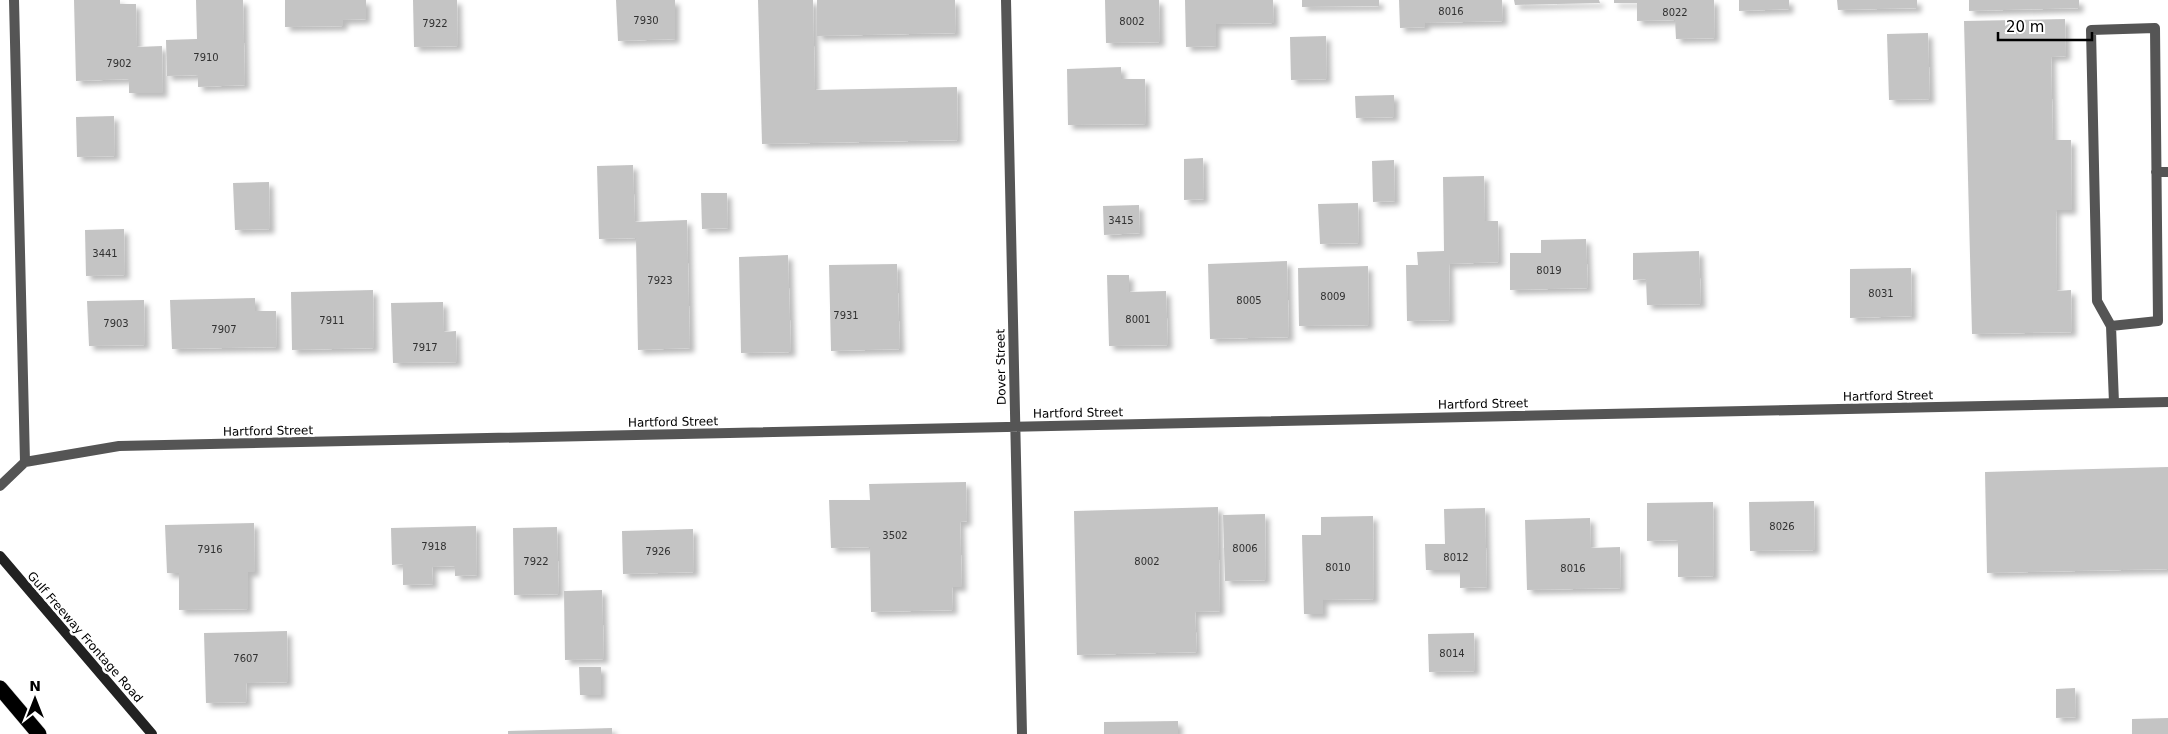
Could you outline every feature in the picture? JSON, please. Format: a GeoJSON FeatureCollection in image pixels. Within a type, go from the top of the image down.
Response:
{"type":"FeatureCollection","features":[{"type":"Feature","properties":{"kind":"highway"},"geometry":{"type":"LineString","coordinates":[[0,688],[39,734]]}},
{"type":"Feature","properties":{"kind":"main road","name":"Gulf Freeway Frontage Road"},"geometry":{"type":"LineString","coordinates":[[0,556],[152,734]]}},
{"type":"Feature","properties":{"kind":"street"},"geometry":{"type":"LineString","coordinates":[[0,486],[25,462],[14,0]]}},
{"type":"Feature","properties":{"kind":"street","name":"Dover Street"},"geometry":{"type":"LineString","coordinates":[[1006,0],[1022,734]]}},
{"type":"Feature","properties":{"kind":"street"},"geometry":{"type":"LineString","coordinates":[[2111,326],[2158,322],[2155,28],[2091,30],[2097,301],[2111,326],[2114,403]]}},
{"type":"Feature","properties":{"kind":"street"},"geometry":{"type":"LineString","coordinates":[[2156,172],[2168,172]]}},
{"type":"Feature","properties":{"kind":"street","name":"Hartford Street"},"geometry":{"type":"LineString","coordinates":[[25,462],[119,446],[2168,402]]}},
{"type":"Feature","properties":{"kind":"building"},"geometry":{"type":"Polygon","coordinates":[[[74,0],[120,0],[120,4],[136,4],[137,47],[162,46],[163,93],[129,93],[129,79],[76,81],[74,0]]]}},
{"type":"Feature","properties":{"kind":"building"},"geometry":{"type":"Polygon","coordinates":[[[196,0],[243,0],[245,85],[198,87],[198,75],[167,76],[166,40],[197,39],[196,0]]]}},
{"type":"Feature","properties":{"kind":"building"},"geometry":{"type":"Polygon","coordinates":[[[285,0],[366,0],[366,19],[343,20],[343,26],[285,27],[285,0]]]}},
{"type":"Feature","properties":{"kind":"building"},"geometry":{"type":"Polygon","coordinates":[[[413,0],[457,0],[458,46],[414,47],[413,0]]]}},
{"type":"Feature","properties":{"kind":"building"},"geometry":{"type":"Polygon","coordinates":[[[616,0],[675,0],[675,39],[618,41],[616,0]]]}},
{"type":"Feature","properties":{"kind":"building"},"geometry":{"type":"Polygon","coordinates":[[[758,0],[813,0],[815,90],[957,87],[958,140],[762,144],[758,0]]]}},
{"type":"Feature","properties":{"kind":"building"},"geometry":{"type":"Polygon","coordinates":[[[817,0],[955,0],[956,33],[817,36],[817,0]]]}},
{"type":"Feature","properties":{"kind":"building"},"geometry":{"type":"Polygon","coordinates":[[[1105,0],[1159,0],[1160,42],[1106,43],[1105,0]]]}},
{"type":"Feature","properties":{"kind":"building"},"geometry":{"type":"Polygon","coordinates":[[[1185,0],[1273,0],[1274,23],[1216,24],[1216,46],[1186,47],[1185,0]]]}},
{"type":"Feature","properties":{"kind":"building"},"geometry":{"type":"Polygon","coordinates":[[[1302,0],[1379,0],[1379,6],[1302,7],[1302,0]]]}},
{"type":"Feature","properties":{"kind":"building"},"geometry":{"type":"Polygon","coordinates":[[[1399,0],[1502,0],[1503,21],[1425,23],[1425,27],[1400,28],[1399,0]]]}},
{"type":"Feature","properties":{"kind":"building"},"geometry":{"type":"Polygon","coordinates":[[[1514,0],[1599,0],[1600,3],[1515,5],[1514,0]]]}},
{"type":"Feature","properties":{"kind":"building"},"geometry":{"type":"Polygon","coordinates":[[[1614,0],[1714,0],[1715,38],[1676,39],[1675,20],[1637,21],[1637,3],[1614,3],[1614,0]]]}},
{"type":"Feature","properties":{"kind":"building"},"geometry":{"type":"Polygon","coordinates":[[[1739,0],[1789,0],[1789,9],[1739,11],[1739,0]]]}},
{"type":"Feature","properties":{"kind":"building"},"geometry":{"type":"Polygon","coordinates":[[[1837,0],[1917,0],[1917,8],[1838,10],[1837,0]]]}},
{"type":"Feature","properties":{"kind":"building"},"geometry":{"type":"Polygon","coordinates":[[[1969,0],[2079,0],[2079,8],[1969,11],[1969,0]]]}},
{"type":"Feature","properties":{"kind":"building"},"geometry":{"type":"Polygon","coordinates":[[[2065,19],[2066,56],[2051,57],[2053,140],[2071,140],[2072,210],[2056,210],[2057,291],[2071,290],[2072,332],[1972,334],[1964,21],[2065,19]]]}},
{"type":"Feature","properties":{"kind":"building"},"geometry":{"type":"Polygon","coordinates":[[[1928,33],[1930,99],[1889,100],[1887,34],[1928,33]]]}},
{"type":"Feature","properties":{"kind":"building"},"geometry":{"type":"Polygon","coordinates":[[[1326,36],[1327,79],[1291,80],[1290,37],[1326,36]]]}},
{"type":"Feature","properties":{"kind":"building"},"geometry":{"type":"Polygon","coordinates":[[[1121,67],[1121,79],[1145,79],[1146,124],[1068,125],[1067,69],[1121,67]]]}},
{"type":"Feature","properties":{"kind":"building"},"geometry":{"type":"Polygon","coordinates":[[[1394,95],[1394,117],[1356,118],[1355,96],[1394,95]]]}},
{"type":"Feature","properties":{"kind":"building"},"geometry":{"type":"Polygon","coordinates":[[[114,116],[115,156],[77,157],[76,117],[114,116]]]}},
{"type":"Feature","properties":{"kind":"building"},"geometry":{"type":"Polygon","coordinates":[[[1203,158],[1204,199],[1184,200],[1184,159],[1203,158]]]}},
{"type":"Feature","properties":{"kind":"building"},"geometry":{"type":"Polygon","coordinates":[[[1394,160],[1395,201],[1373,202],[1372,161],[1394,160]]]}},
{"type":"Feature","properties":{"kind":"building"},"geometry":{"type":"Polygon","coordinates":[[[633,165],[635,222],[687,220],[690,348],[638,350],[636,238],[599,239],[597,166],[633,165]]]}},
{"type":"Feature","properties":{"kind":"building"},"geometry":{"type":"Polygon","coordinates":[[[1484,176],[1485,221],[1498,221],[1499,262],[1449,264],[1450,320],[1407,321],[1406,265],[1418,265],[1417,252],[1444,251],[1443,177],[1484,176]]]}},
{"type":"Feature","properties":{"kind":"building"},"geometry":{"type":"Polygon","coordinates":[[[269,182],[270,229],[235,230],[233,183],[269,182]]]}},
{"type":"Feature","properties":{"kind":"building"},"geometry":{"type":"Polygon","coordinates":[[[701,193],[727,193],[728,228],[702,229],[701,193]]]}},
{"type":"Feature","properties":{"kind":"building"},"geometry":{"type":"Polygon","coordinates":[[[1358,203],[1359,243],[1320,244],[1318,204],[1358,203]]]}},
{"type":"Feature","properties":{"kind":"building"},"geometry":{"type":"Polygon","coordinates":[[[1139,205],[1140,233],[1104,235],[1103,206],[1139,205]]]}},
{"type":"Feature","properties":{"kind":"building"},"geometry":{"type":"Polygon","coordinates":[[[124,229],[125,275],[86,276],[85,230],[124,229]]]}},
{"type":"Feature","properties":{"kind":"building"},"geometry":{"type":"Polygon","coordinates":[[[1586,239],[1588,288],[1510,290],[1510,253],[1541,253],[1541,240],[1586,239]]]}},
{"type":"Feature","properties":{"kind":"building"},"geometry":{"type":"Polygon","coordinates":[[[1699,251],[1701,304],[1647,305],[1646,279],[1633,280],[1633,253],[1699,251]]]}},
{"type":"Feature","properties":{"kind":"building"},"geometry":{"type":"Polygon","coordinates":[[[788,255],[791,352],[741,353],[739,257],[788,255]]]}},
{"type":"Feature","properties":{"kind":"building"},"geometry":{"type":"Polygon","coordinates":[[[1287,261],[1289,337],[1210,339],[1208,264],[1287,261]]]}},
{"type":"Feature","properties":{"kind":"building"},"geometry":{"type":"Polygon","coordinates":[[[897,264],[900,349],[831,351],[829,265],[897,264]]]}},
{"type":"Feature","properties":{"kind":"building"},"geometry":{"type":"Polygon","coordinates":[[[1368,266],[1369,325],[1299,326],[1298,268],[1368,266]]]}},
{"type":"Feature","properties":{"kind":"building"},"geometry":{"type":"Polygon","coordinates":[[[1911,268],[1912,316],[1850,318],[1850,269],[1911,268]]]}},
{"type":"Feature","properties":{"kind":"building"},"geometry":{"type":"Polygon","coordinates":[[[1107,275],[1129,275],[1129,292],[1166,291],[1168,345],[1109,346],[1107,275]]]}},
{"type":"Feature","properties":{"kind":"building"},"geometry":{"type":"Polygon","coordinates":[[[373,290],[374,348],[292,350],[291,292],[373,290]]]}},
{"type":"Feature","properties":{"kind":"building"},"geometry":{"type":"Polygon","coordinates":[[[255,298],[255,311],[276,311],[277,347],[172,349],[170,300],[255,298]]]}},
{"type":"Feature","properties":{"kind":"building"},"geometry":{"type":"Polygon","coordinates":[[[144,300],[145,345],[89,346],[87,301],[144,300]]]}},
{"type":"Feature","properties":{"kind":"building"},"geometry":{"type":"Polygon","coordinates":[[[443,302],[444,332],[456,331],[457,362],[393,363],[391,303],[443,302]]]}},
{"type":"Feature","properties":{"kind":"building"},"geometry":{"type":"Polygon","coordinates":[[[2168,467],[2168,569],[1987,573],[1985,472],[2168,467]]]}},
{"type":"Feature","properties":{"kind":"building"},"geometry":{"type":"Polygon","coordinates":[[[966,482],[967,521],[960,522],[962,587],[952,587],[953,610],[871,612],[870,547],[831,548],[829,500],[870,500],[869,484],[966,482]]]}},
{"type":"Feature","properties":{"kind":"building"},"geometry":{"type":"Polygon","coordinates":[[[1814,501],[1815,550],[1750,551],[1749,502],[1814,501]]]}},
{"type":"Feature","properties":{"kind":"building"},"geometry":{"type":"Polygon","coordinates":[[[1713,502],[1714,576],[1678,577],[1678,540],[1647,541],[1647,503],[1713,502]]]}},
{"type":"Feature","properties":{"kind":"building"},"geometry":{"type":"Polygon","coordinates":[[[1218,507],[1220,611],[1195,612],[1197,652],[1077,655],[1074,511],[1218,507]]]}},
{"type":"Feature","properties":{"kind":"building"},"geometry":{"type":"Polygon","coordinates":[[[1485,508],[1487,587],[1460,588],[1460,570],[1426,570],[1425,544],[1445,544],[1444,509],[1485,508]]]}},
{"type":"Feature","properties":{"kind":"building"},"geometry":{"type":"Polygon","coordinates":[[[1265,514],[1266,580],[1225,581],[1223,515],[1265,514]]]}},
{"type":"Feature","properties":{"kind":"building"},"geometry":{"type":"Polygon","coordinates":[[[1373,516],[1374,599],[1323,600],[1323,614],[1304,614],[1302,535],[1321,535],[1321,517],[1373,516]]]}},
{"type":"Feature","properties":{"kind":"building"},"geometry":{"type":"Polygon","coordinates":[[[1590,518],[1591,548],[1620,547],[1621,588],[1527,590],[1525,520],[1590,518]]]}},
{"type":"Feature","properties":{"kind":"building"},"geometry":{"type":"Polygon","coordinates":[[[254,523],[255,572],[248,572],[248,609],[179,610],[179,573],[167,573],[165,525],[254,523]]]}},
{"type":"Feature","properties":{"kind":"building"},"geometry":{"type":"Polygon","coordinates":[[[476,526],[477,575],[455,576],[455,566],[432,567],[433,584],[403,585],[403,564],[392,565],[391,528],[476,526]]]}},
{"type":"Feature","properties":{"kind":"building"},"geometry":{"type":"Polygon","coordinates":[[[557,527],[559,594],[514,595],[513,528],[557,527]]]}},
{"type":"Feature","properties":{"kind":"building"},"geometry":{"type":"Polygon","coordinates":[[[693,529],[694,572],[623,574],[622,531],[693,529]]]}},
{"type":"Feature","properties":{"kind":"building"},"geometry":{"type":"Polygon","coordinates":[[[602,590],[604,659],[565,660],[564,591],[602,590]]]}},
{"type":"Feature","properties":{"kind":"building"},"geometry":{"type":"Polygon","coordinates":[[[287,631],[288,682],[246,683],[247,702],[206,703],[204,633],[287,631]]]}},
{"type":"Feature","properties":{"kind":"building"},"geometry":{"type":"Polygon","coordinates":[[[1474,633],[1475,671],[1429,672],[1428,634],[1474,633]]]}},
{"type":"Feature","properties":{"kind":"building"},"geometry":{"type":"Polygon","coordinates":[[[579,667],[601,667],[601,695],[580,695],[579,667]]]}},
{"type":"Feature","properties":{"kind":"building"},"geometry":{"type":"Polygon","coordinates":[[[2075,688],[2076,717],[2056,718],[2056,689],[2075,688]]]}},
{"type":"Feature","properties":{"kind":"building"},"geometry":{"type":"Polygon","coordinates":[[[2168,718],[2168,734],[2132,734],[2132,719],[2168,718]]]}},
{"type":"Feature","properties":{"kind":"building"},"geometry":{"type":"Polygon","coordinates":[[[1178,721],[1178,734],[1104,734],[1104,722],[1178,721]]]}},
{"type":"Feature","properties":{"kind":"building"},"geometry":{"type":"Polygon","coordinates":[[[612,728],[612,734],[508,734],[508,731],[612,728]]]}}]}
